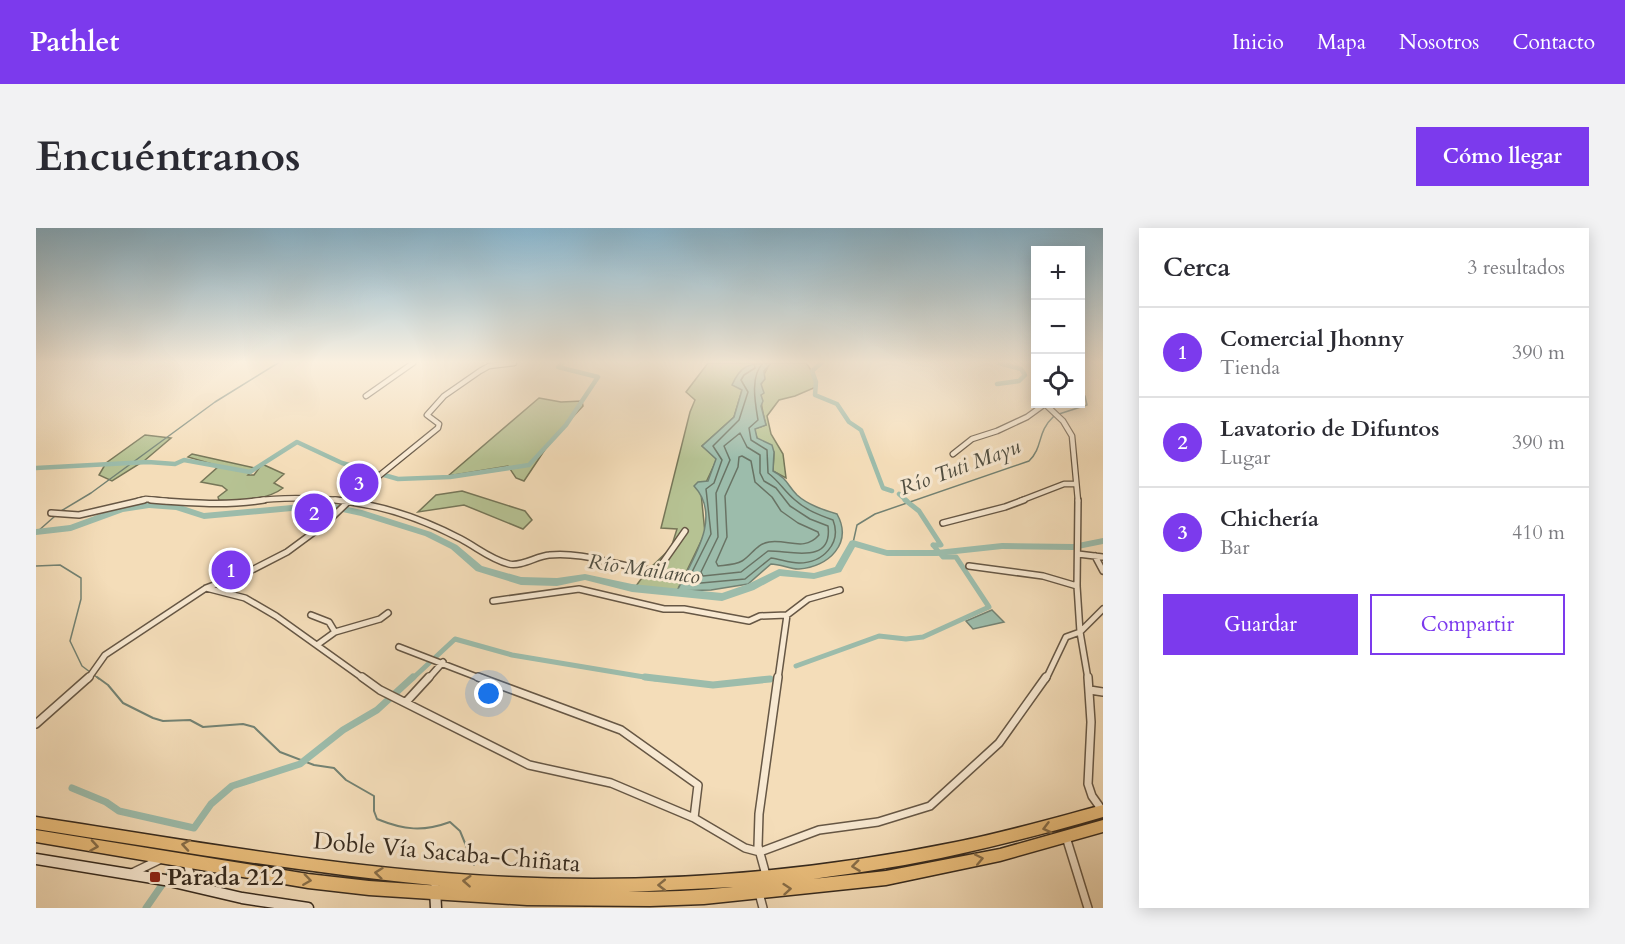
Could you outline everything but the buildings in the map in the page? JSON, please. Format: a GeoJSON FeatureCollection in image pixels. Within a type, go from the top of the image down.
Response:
{"type":"FeatureCollection","features":[{"type":"Feature","properties":{"kind":"highway","name":"Doble Vía Sacaba-Chiñata"},"geometry":{"type":"LineString","coordinates":[[36,823],[330,867],[437,879],[509,884],[619,886],[689,884],[889,862],[970,848],[1103,812]]}},
{"type":"Feature","properties":{"kind":"highway","name":"Doble Vía Sacaba-Chiñata"},"geometry":{"type":"LineString","coordinates":[[165,857],[308,881],[435,893],[594,899],[704,897],[886,878],[1000,855],[1103,826]]}},
{"type":"Feature","properties":{"kind":"highway"},"geometry":{"type":"LineString","coordinates":[[36,836],[165,857]]}},
{"type":"Feature","properties":{"kind":"street"},"geometry":{"type":"LineString","coordinates":[[36,724],[88,677],[105,655],[206,588],[268,563],[325,524],[336,511],[438,428],[437,421],[427,415],[435,404],[448,395]]}},
{"type":"Feature","properties":{"kind":"street"},"geometry":{"type":"LineString","coordinates":[[953,454],[972,439],[997,431],[1027,417],[1039,408]]}},
{"type":"Feature","properties":{"kind":"street"},"geometry":{"type":"LineString","coordinates":[[1050,408],[1064,421],[1074,443],[1080,632],[1090,690],[1088,784],[1092,796],[1103,812]]}},
{"type":"Feature","properties":{"kind":"street"},"geometry":{"type":"LineString","coordinates":[[942,524],[1005,507],[1064,484],[1075,484]]}},
{"type":"Feature","properties":{"kind":"street"},"geometry":{"type":"LineString","coordinates":[[51,513],[79,515],[146,499],[198,504],[236,504],[301,497],[410,515],[463,540],[482,554],[512,565],[547,555],[568,554],[635,569],[657,571],[686,531]]}},
{"type":"Feature","properties":{"kind":"street"},"geometry":{"type":"LineString","coordinates":[[1078,552],[1103,557]]}},
{"type":"Feature","properties":{"kind":"street"},"geometry":{"type":"LineString","coordinates":[[1095,556],[1103,571]]}},
{"type":"Feature","properties":{"kind":"street"},"geometry":{"type":"LineString","coordinates":[[969,566],[1043,576],[1077,585]]}},
{"type":"Feature","properties":{"kind":"street"},"geometry":{"type":"LineString","coordinates":[[206,588],[245,598],[276,616],[380,690],[406,702],[442,724],[529,765],[610,783],[694,818],[745,848],[760,852],[819,830],[878,822],[930,806],[999,743],[1044,682],[1066,637],[1080,632],[1103,609]]}},
{"type":"Feature","properties":{"kind":"street"},"geometry":{"type":"LineString","coordinates":[[493,601],[579,589],[664,609],[684,609],[749,621],[760,616],[787,615],[808,599],[840,590]]}},
{"type":"Feature","properties":{"kind":"street"},"geometry":{"type":"LineString","coordinates":[[316,645],[335,632],[380,619],[388,612]]}},
{"type":"Feature","properties":{"kind":"street"},"geometry":{"type":"LineString","coordinates":[[311,615],[328,621],[333,625],[335,632]]}},
{"type":"Feature","properties":{"kind":"street"},"geometry":{"type":"LineString","coordinates":[[767,877],[760,852],[759,814],[787,615]]}},
{"type":"Feature","properties":{"kind":"street"},"geometry":{"type":"LineString","coordinates":[[399,647],[621,730],[698,785],[694,818]]}},
{"type":"Feature","properties":{"kind":"street"},"geometry":{"type":"LineString","coordinates":[[406,702],[443,662]]}},
{"type":"Feature","properties":{"kind":"street"},"geometry":{"type":"LineString","coordinates":[[1090,690],[1103,692]]}},
{"type":"Feature","properties":{"kind":"street"},"geometry":{"type":"LineString","coordinates":[[1066,837],[1088,908]]}},
{"type":"Feature","properties":{"kind":"street"},"geometry":{"type":"LineString","coordinates":[[128,874],[165,857]]}},
{"type":"Feature","properties":{"kind":"street"},"geometry":{"type":"LineString","coordinates":[[36,859],[308,908]]}},
{"type":"Feature","properties":{"kind":"street"},"geometry":{"type":"LineString","coordinates":[[187,861],[194,887]]}},
{"type":"Feature","properties":{"kind":"street"},"geometry":{"type":"LineString","coordinates":[[436,908],[437,879]]}},
{"type":"Feature","properties":{"kind":"street"},"geometry":{"type":"LineString","coordinates":[[758,891],[763,908]]}},
{"type":"Feature","properties":{"kind":"green space"},"geometry":{"type":"Polygon","coordinates":[[[689,395],[741,395],[734,417],[702,446],[717,459],[701,493],[705,533],[677,591],[636,586],[647,571],[671,548],[677,529],[661,528],[695,400],[689,395]]]}},
{"type":"Feature","properties":{"kind":"green space"},"geometry":{"type":"Polygon","coordinates":[[[761,395],[798,395],[779,400],[767,416],[771,434],[783,454],[786,478],[773,471],[774,452],[757,438],[754,429],[766,425],[761,395]]]}},
{"type":"Feature","properties":{"kind":"green space"},"geometry":{"type":"Polygon","coordinates":[[[539,398],[561,402],[582,401],[583,406],[552,439],[524,481],[516,478],[508,466],[448,476],[539,398]]]}},
{"type":"Feature","properties":{"kind":"green space"},"geometry":{"type":"Polygon","coordinates":[[[145,435],[171,438],[144,461],[112,481],[99,475],[106,463],[145,435]]]}},
{"type":"Feature","properties":{"kind":"green space"},"geometry":{"type":"Polygon","coordinates":[[[192,454],[255,468],[248,475],[254,475],[262,464],[284,474],[274,483],[283,488],[269,495],[252,499],[219,500],[218,497],[227,490],[222,486],[201,482],[219,466],[188,457],[192,454]]]}},
{"type":"Feature","properties":{"kind":"green space"},"geometry":{"type":"Polygon","coordinates":[[[462,491],[525,511],[532,520],[523,529],[464,505],[418,512],[436,495],[462,491]]]}},
{"type":"Feature","properties":{"kind":"water"},"geometry":{"type":"Polygon","coordinates":[[[741,395],[761,395],[763,401],[761,406],[766,425],[755,429],[757,438],[772,445],[773,471],[785,479],[801,499],[837,514],[842,535],[840,544],[828,558],[810,567],[796,569],[771,564],[748,584],[711,590],[677,591],[697,552],[705,525],[706,511],[702,498],[694,486],[698,482],[708,481],[716,459],[702,446],[734,417],[741,395]]]}},
{"type":"Feature","properties":{"kind":"water"},"geometry":{"type":"Polygon","coordinates":[[[992,610],[1004,622],[973,629],[966,621],[992,610]]]}},
{"type":"Feature","properties":{"kind":"waterway"},"geometry":{"type":"LineString","coordinates":[[61,511],[91,493],[227,395]]}},
{"type":"Feature","properties":{"kind":"waterway"},"geometry":{"type":"LineString","coordinates":[[36,468],[148,462],[175,464],[184,460],[250,472],[297,442],[342,463],[398,479],[450,477],[529,465],[566,425],[586,395]]}},
{"type":"Feature","properties":{"kind":"waterway"},"geometry":{"type":"LineString","coordinates":[[815,395],[837,404],[849,422],[861,430],[883,488],[892,491]]}},
{"type":"Feature","properties":{"kind":"waterway","name":"Río Tuti Mayu"},"geometry":{"type":"LineString","coordinates":[[1085,396],[1087,405],[1085,406]]}},
{"type":"Feature","properties":{"kind":"waterway","name":"Río Tuti Mayu"},"geometry":{"type":"LineString","coordinates":[[1059,414],[1078,408]]}},
{"type":"Feature","properties":{"kind":"waterway","name":"Río Tuti Mayu"},"geometry":{"type":"LineString","coordinates":[[853,543],[857,525],[875,514],[1029,461],[1037,450],[1048,422],[1054,416]]}},
{"type":"Feature","properties":{"kind":"waterway"},"geometry":{"type":"LineString","coordinates":[[899,494],[907,501]]}},
{"type":"Feature","properties":{"kind":"waterway"},"geometry":{"type":"LineString","coordinates":[[796,666],[879,636],[906,639],[923,637],[989,607],[956,557],[943,557],[933,545],[941,545],[919,511],[905,500]]}},
{"type":"Feature","properties":{"kind":"waterway","name":"Río Mailanco"},"geometry":{"type":"LineString","coordinates":[[36,532],[71,528],[122,509],[149,505],[177,507],[204,516],[324,505],[362,513],[428,534],[454,547],[479,569],[521,581],[557,582],[585,577],[632,588],[722,597],[751,587],[779,572],[814,576],[838,570],[853,543],[887,553],[937,553],[1002,546],[1073,547],[1103,541]]}},
{"type":"Feature","properties":{"kind":"waterway"},"geometry":{"type":"LineString","coordinates":[[37,532],[55,516]]}},
{"type":"Feature","properties":{"kind":"waterway"},"geometry":{"type":"LineString","coordinates":[[36,566],[60,565],[81,578],[81,599],[70,641],[82,666],[90,672]]}},
{"type":"Feature","properties":{"kind":"waterway"},"geometry":{"type":"LineString","coordinates":[[412,679],[455,639],[512,655],[656,679]]}},
{"type":"Feature","properties":{"kind":"waterway"},"geometry":{"type":"LineString","coordinates":[[94,675],[99,679]]}},
{"type":"Feature","properties":{"kind":"waterway"},"geometry":{"type":"LineString","coordinates":[[97,677],[108,685],[123,703],[153,718],[163,721],[190,720],[203,727],[243,724],[254,727],[280,752],[314,765],[334,768],[346,780],[374,796],[374,811],[377,819],[396,826],[414,828],[431,827],[450,822],[460,831],[474,865]]}},
{"type":"Feature","properties":{"kind":"waterway"},"geometry":{"type":"LineString","coordinates":[[72,788],[106,802],[119,811],[194,828],[211,804],[232,786],[300,764],[343,730],[377,710],[413,677]]}},
{"type":"Feature","properties":{"kind":"waterway"},"geometry":{"type":"LineString","coordinates":[[645,677],[713,685],[770,679]]}},
{"type":"Feature","properties":{"kind":"waterway"},"geometry":{"type":"LineString","coordinates":[[146,908],[173,869]]}},
{"type":"Feature","properties":{"kind":"place","name":"Chichería"},"geometry":{"type":"Point","coordinates":[359,483]}},
{"type":"Feature","properties":{"kind":"place","name":"Lavatorio de Difuntos"},"geometry":{"type":"Point","coordinates":[314,513]}},
{"type":"Feature","properties":{"kind":"place","name":"Comercial Jhonny"},"geometry":{"type":"Point","coordinates":[231,570]}},
{"type":"Feature","properties":{"kind":"place","name":"Parada 212"},"geometry":{"type":"Point","coordinates":[155,877]}}]}
